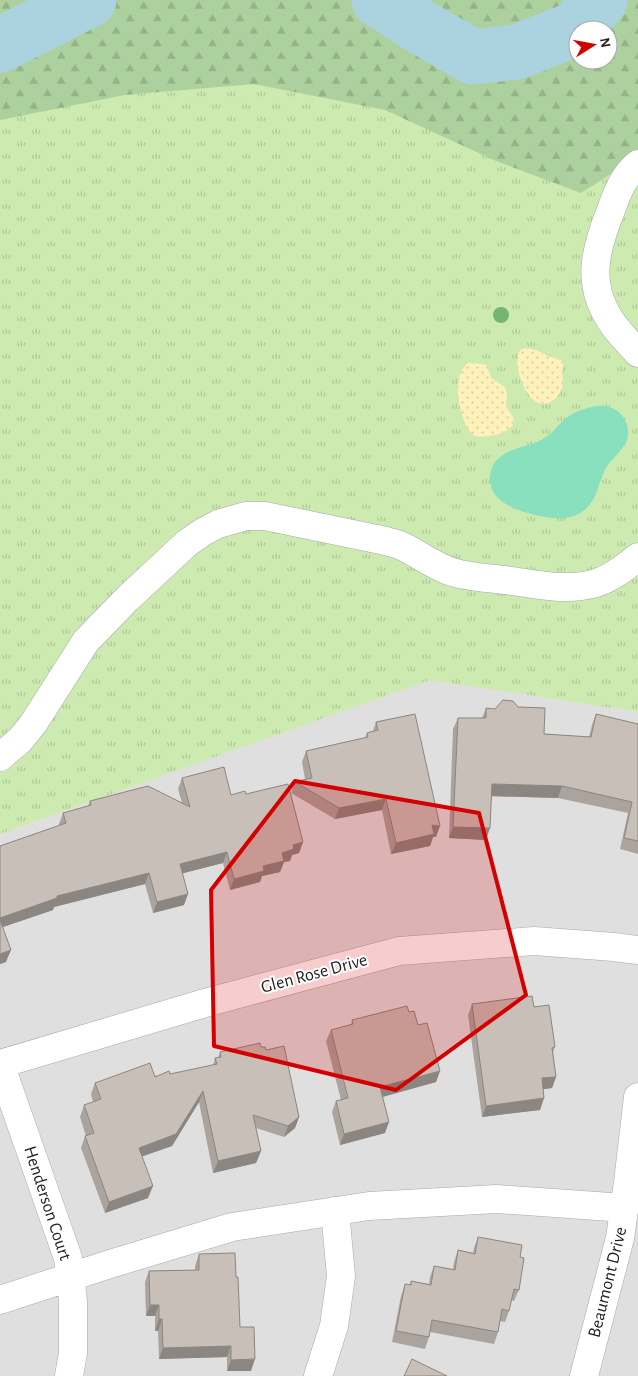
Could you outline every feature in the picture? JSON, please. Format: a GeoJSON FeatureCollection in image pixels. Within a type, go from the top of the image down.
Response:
{"type":"FeatureCollection","features":[{"type":"Feature","properties":{"kind":"street"},"geometry":{"type":"LineString","coordinates":[[638,164],[624,179],[600,236],[596,258],[596,283],[601,302],[614,326],[638,353]]}},
{"type":"Feature","properties":{"kind":"street"},"geometry":{"type":"LineString","coordinates":[[0,757],[20,740],[33,724],[86,641],[187,543],[218,524],[233,519],[246,516],[265,516],[386,540],[403,546],[452,572],[558,587],[595,583],[625,568],[638,557]]}},
{"type":"Feature","properties":{"kind":"street","name":"Glen Rose Drive"},"geometry":{"type":"LineString","coordinates":[[0,1064],[205,1003],[399,951],[534,941],[614,946],[638,950]]}},
{"type":"Feature","properties":{"kind":"street","name":"Henderson Court"},"geometry":{"type":"LineString","coordinates":[[0,1064],[68,1258],[73,1301],[73,1353],[69,1376]]}},
{"type":"Feature","properties":{"kind":"street","name":"Beaumont Drive"},"geometry":{"type":"LineString","coordinates":[[584,1376],[630,1192],[638,1097]]}},
{"type":"Feature","properties":{"kind":"street"},"geometry":{"type":"LineString","coordinates":[[0,1300],[232,1227],[369,1206],[630,1192]]}},
{"type":"Feature","properties":{"kind":"street"},"geometry":{"type":"LineString","coordinates":[[318,1376],[334,1326],[341,1276],[335,1211]]}},
{"type":"Feature","properties":{"kind":"highlighted area"},"geometry":{"type":"Polygon","coordinates":[[[295,781],[479,813],[526,995],[396,1090],[214,1046],[211,890],[295,781]]]}},
{"type":"Feature","properties":{"kind":"shaded area"},"geometry":{"type":"Polygon","coordinates":[[[430,679],[638,712],[638,1376],[0,1376],[0,834],[430,679]]]}},
{"type":"Feature","properties":{"kind":"green space"},"geometry":{"type":"Polygon","coordinates":[[[0,0],[638,0],[638,712],[430,680],[0,834],[0,0]]]}},
{"type":"Feature","properties":{"kind":"green space"},"geometry":{"type":"Polygon","coordinates":[[[0,0],[638,0],[638,157],[581,193],[496,161],[385,110],[254,84],[125,95],[0,120],[0,0]]]}},
{"type":"Feature","properties":{"kind":"green space"},"geometry":{"type":"Polygon","coordinates":[[[597,406],[610,407],[621,414],[628,427],[628,437],[622,449],[607,466],[594,498],[585,510],[567,518],[545,517],[508,506],[494,494],[490,476],[492,466],[498,459],[508,452],[538,442],[574,413],[597,406]]]}},
{"type":"Feature","properties":{"kind":"sand"},"geometry":{"type":"Polygon","coordinates":[[[525,348],[560,360],[564,365],[562,369],[562,388],[552,401],[546,404],[536,402],[522,382],[517,360],[520,350],[525,348]]]}},
{"type":"Feature","properties":{"kind":"sand"},"geometry":{"type":"Polygon","coordinates":[[[468,363],[487,366],[491,378],[505,387],[507,407],[514,423],[502,433],[491,436],[474,436],[464,421],[458,389],[462,370],[468,363]]]}},
{"type":"Feature","properties":{"kind":"building"},"geometry":{"type":"Polygon","coordinates":[[[503,700],[513,701],[518,707],[545,708],[544,734],[591,737],[596,714],[638,724],[638,841],[624,838],[632,802],[562,786],[492,784],[490,828],[453,827],[458,718],[486,718],[486,708],[495,709],[503,700]]]}},
{"type":"Feature","properties":{"kind":"building"},"geometry":{"type":"Polygon","coordinates":[[[415,714],[440,826],[432,825],[434,834],[396,843],[386,799],[339,808],[295,782],[312,778],[306,751],[368,737],[367,733],[378,730],[376,722],[415,714]]]}},
{"type":"Feature","properties":{"kind":"building"},"geometry":{"type":"Polygon","coordinates":[[[224,767],[231,795],[245,791],[246,794],[288,784],[303,842],[293,845],[294,849],[282,853],[284,861],[263,866],[264,871],[234,879],[227,852],[180,864],[188,894],[157,902],[149,873],[57,896],[57,898],[0,918],[0,846],[66,823],[63,813],[91,805],[90,801],[148,786],[190,807],[182,778],[224,767]]]}},
{"type":"Feature","properties":{"kind":"building"},"geometry":{"type":"Polygon","coordinates":[[[0,920],[11,950],[0,954],[0,920]]]}},
{"type":"Feature","properties":{"kind":"building"},"geometry":{"type":"Polygon","coordinates":[[[532,996],[534,1007],[549,1005],[555,1047],[552,1048],[556,1077],[542,1078],[544,1098],[486,1106],[472,1004],[532,996]]]}},
{"type":"Feature","properties":{"kind":"building"},"geometry":{"type":"Polygon","coordinates":[[[407,1006],[409,1012],[414,1011],[418,1025],[427,1023],[440,1071],[380,1087],[389,1122],[344,1134],[336,1101],[348,1098],[331,1030],[353,1024],[352,1020],[407,1006]]]}},
{"type":"Feature","properties":{"kind":"building"},"geometry":{"type":"Polygon","coordinates":[[[260,1043],[261,1047],[265,1047],[266,1050],[284,1046],[299,1117],[288,1126],[253,1115],[261,1151],[218,1161],[203,1091],[176,1134],[139,1148],[153,1186],[109,1202],[85,1136],[94,1133],[84,1105],[101,1099],[95,1083],[150,1063],[155,1077],[169,1071],[170,1074],[217,1064],[215,1058],[221,1057],[220,1052],[260,1043]]]}},
{"type":"Feature","properties":{"kind":"building"},"geometry":{"type":"Polygon","coordinates":[[[478,1237],[522,1245],[520,1257],[524,1258],[519,1290],[514,1289],[509,1311],[502,1309],[498,1332],[432,1320],[429,1337],[396,1331],[405,1284],[411,1285],[411,1281],[431,1285],[434,1266],[455,1270],[458,1250],[475,1254],[478,1237]]]}},
{"type":"Feature","properties":{"kind":"building"},"geometry":{"type":"Polygon","coordinates":[[[235,1253],[240,1327],[254,1327],[255,1359],[231,1360],[231,1346],[163,1348],[162,1319],[159,1319],[159,1305],[150,1305],[149,1271],[199,1270],[199,1254],[235,1253]]]}},
{"type":"Feature","properties":{"kind":"building"},"geometry":{"type":"Polygon","coordinates":[[[412,1359],[447,1376],[404,1376],[412,1359]]]}},
{"type":"Feature","properties":{"kind":"waterway"},"geometry":{"type":"LineString","coordinates":[[0,45],[89,0]]}},
{"type":"Feature","properties":{"kind":"waterway"},"geometry":{"type":"LineString","coordinates":[[379,0],[473,57],[517,52],[577,28],[600,0]]}}]}
